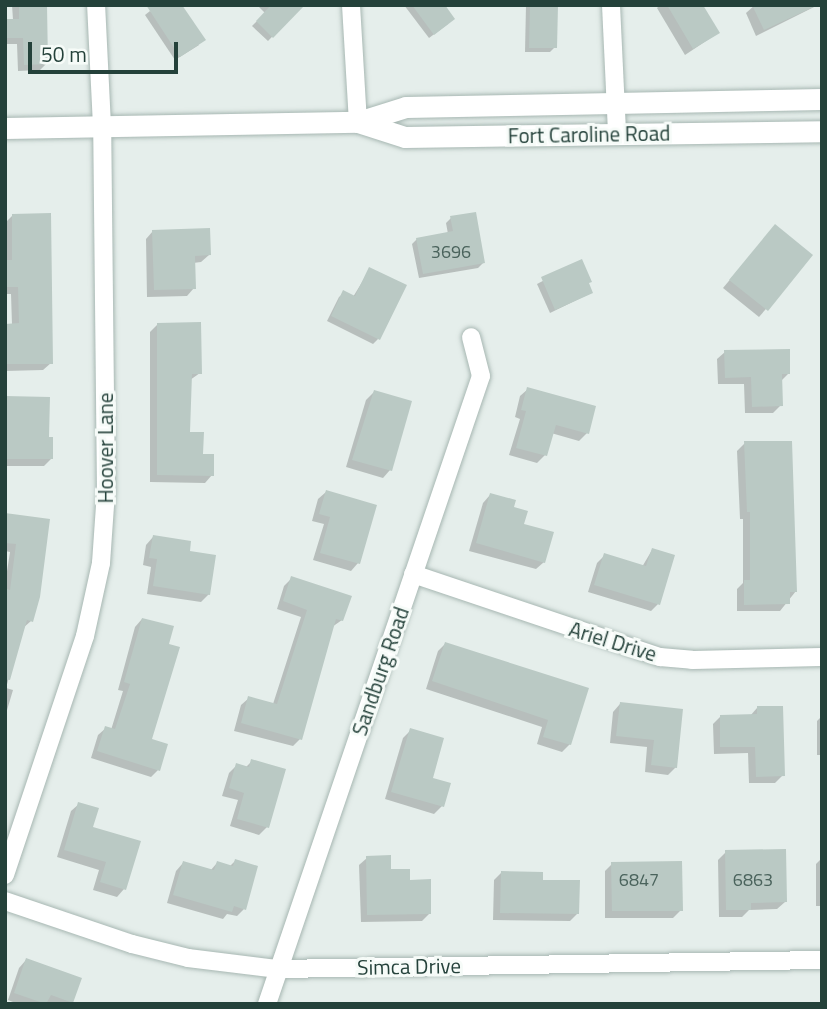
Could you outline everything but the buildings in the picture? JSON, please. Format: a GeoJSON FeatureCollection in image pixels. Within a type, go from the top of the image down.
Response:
{"type":"FeatureCollection","features":[{"type":"Feature","properties":{"kind":"street","name":"Hoover Lane"},"geometry":{"type":"LineString","coordinates":[[5,875],[85,636],[101,563],[106,492],[102,126],[96,5]]}},
{"type":"Feature","properties":{"kind":"street"},"geometry":{"type":"LineString","coordinates":[[351,5],[358,122]]}},
{"type":"Feature","properties":{"kind":"street"},"geometry":{"type":"LineString","coordinates":[[611,5],[617,134]]}},
{"type":"Feature","properties":{"kind":"street","name":"Fort Caroline Road"},"geometry":{"type":"LineString","coordinates":[[5,128],[358,122],[406,107],[822,99]]}},
{"type":"Feature","properties":{"kind":"street","name":"Fort Caroline Road"},"geometry":{"type":"LineString","coordinates":[[358,122],[404,137],[822,131]]}},
{"type":"Feature","properties":{"kind":"street","name":"Sandburg Road"},"geometry":{"type":"LineString","coordinates":[[267,1004],[481,376],[471,337]]}},
{"type":"Feature","properties":{"kind":"street","name":"Ariel Drive"},"geometry":{"type":"LineString","coordinates":[[413,574],[660,657],[692,660],[822,657]]}},
{"type":"Feature","properties":{"kind":"street","name":"Simca Drive"},"geometry":{"type":"LineString","coordinates":[[5,901],[132,944],[188,958],[278,969],[822,960]]}}]}
